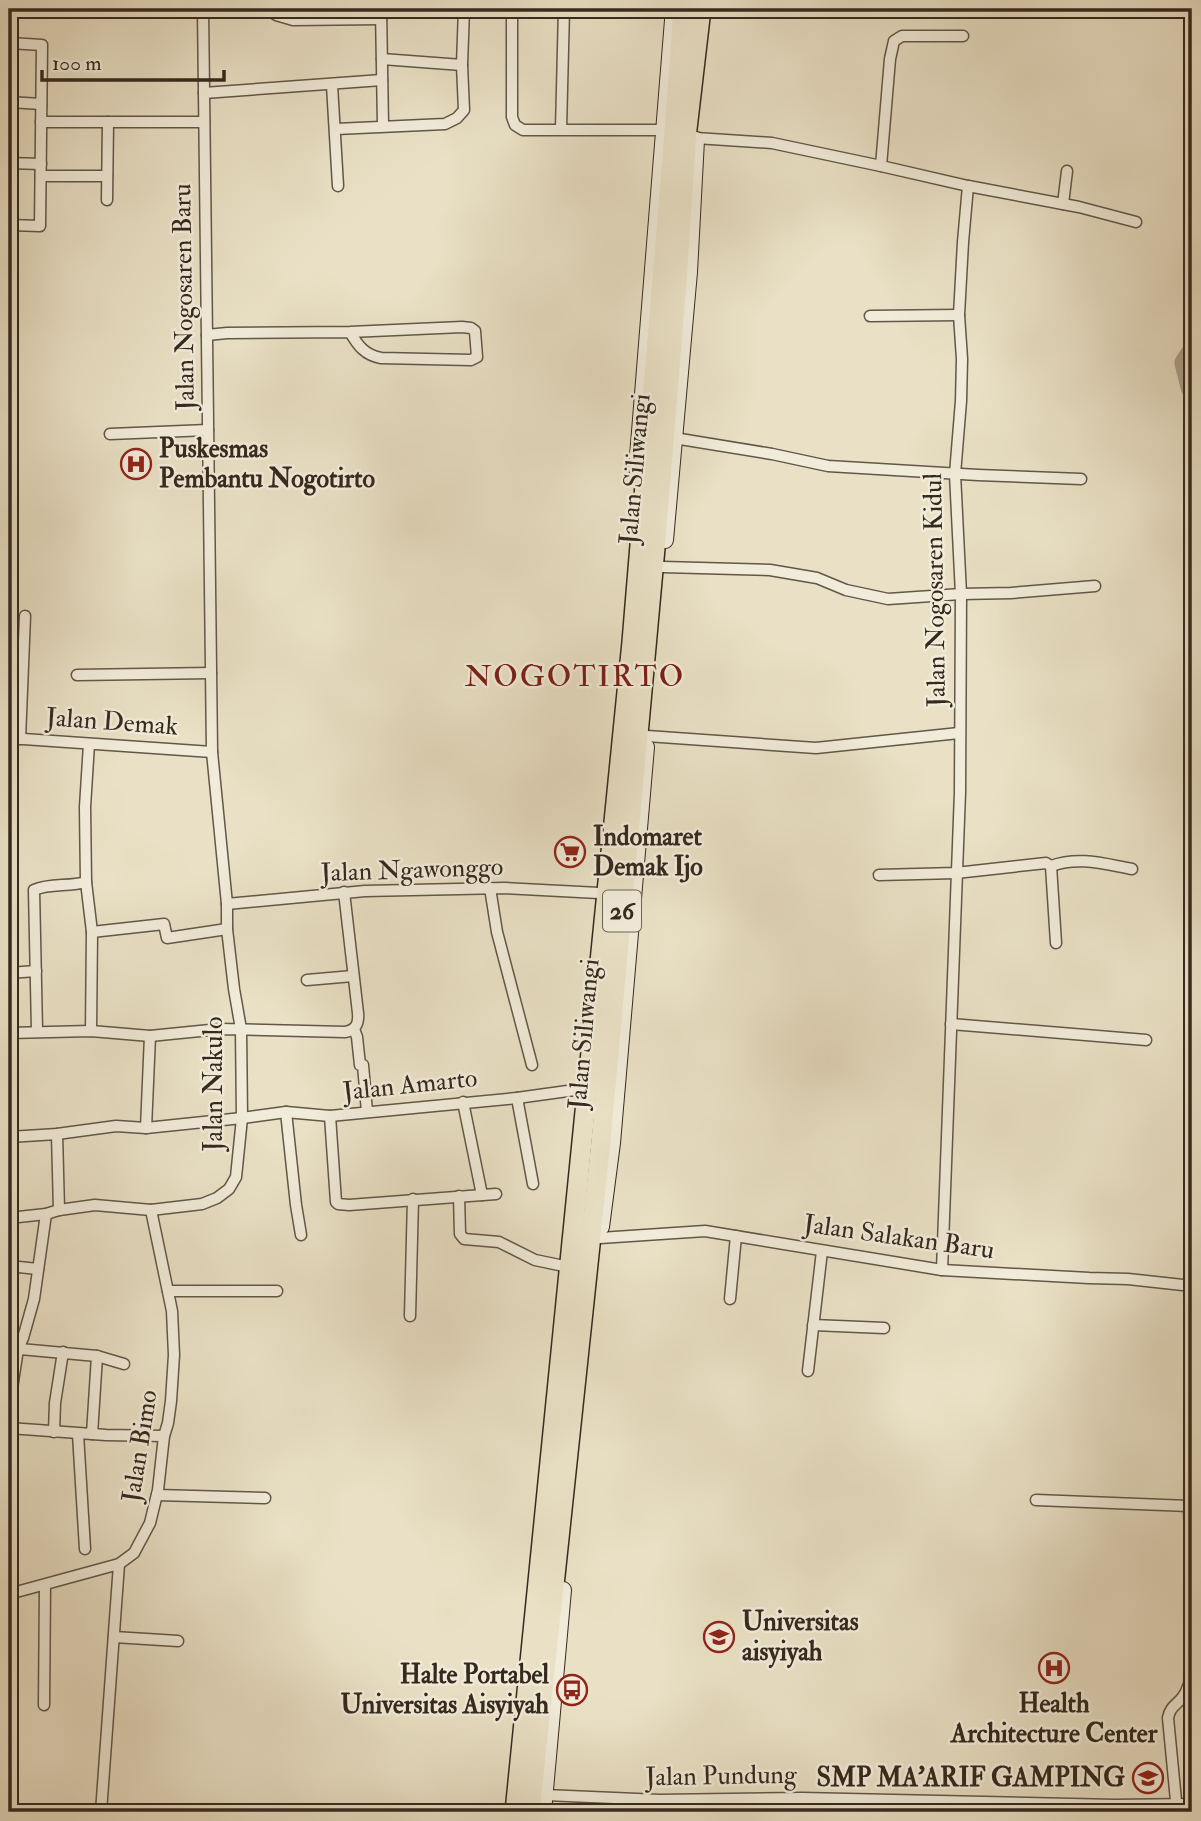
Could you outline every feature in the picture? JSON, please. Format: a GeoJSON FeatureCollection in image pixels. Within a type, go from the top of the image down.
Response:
{"type":"FeatureCollection","features":[{"type":"Feature","properties":{"kind":"highway","name":"Jalan Siliwangi"},"geometry":{"type":"LineString","coordinates":[[639,644],[682,9]]}},
{"type":"Feature","properties":{"kind":"highway","name":"Jalan Siliwangi"},"geometry":{"type":"LineString","coordinates":[[515,1812],[623,810],[636,745],[635,684],[676,296],[687,129],[701,9]]}},
{"type":"Feature","properties":{"kind":"highway","name":"Jalan Siliwangi"},"geometry":{"type":"LineString","coordinates":[[530,1812],[606,1142],[623,810]]}},
{"type":"Feature","properties":{"kind":"street","name":"Jalan Nogosaren Baru"},"geometry":{"type":"LineString","coordinates":[[203,9],[212,752]]}},
{"type":"Feature","properties":{"kind":"street"},"geometry":{"type":"LineString","coordinates":[[273,9],[276,15],[293,20],[381,14],[383,126]]}},
{"type":"Feature","properties":{"kind":"street"},"geometry":{"type":"LineString","coordinates":[[335,129],[446,124],[457,118],[464,110],[464,9]]}},
{"type":"Feature","properties":{"kind":"street"},"geometry":{"type":"LineString","coordinates":[[512,9],[512,117],[515,125],[523,130],[663,130]]}},
{"type":"Feature","properties":{"kind":"street"},"geometry":{"type":"LineString","coordinates":[[561,129],[564,9]]}},
{"type":"Feature","properties":{"kind":"street"},"geometry":{"type":"LineString","coordinates":[[623,810],[622,656],[674,9]]}},
{"type":"Feature","properties":{"kind":"street"},"geometry":{"type":"LineString","coordinates":[[506,1812],[541,1457],[582,1089],[599,893],[647,736],[689,272],[706,9]]}},
{"type":"Feature","properties":{"kind":"street"},"geometry":{"type":"LineString","coordinates":[[881,166],[890,59],[894,41],[902,36],[963,36]]}},
{"type":"Feature","properties":{"kind":"street"},"geometry":{"type":"LineString","coordinates":[[9,43],[42,45],[40,226],[9,225]]}},
{"type":"Feature","properties":{"kind":"street"},"geometry":{"type":"LineString","coordinates":[[383,59],[463,65]]}},
{"type":"Feature","properties":{"kind":"street"},"geometry":{"type":"LineString","coordinates":[[204,93],[382,80]]}},
{"type":"Feature","properties":{"kind":"street"},"geometry":{"type":"LineString","coordinates":[[332,85],[338,186]]}},
{"type":"Feature","properties":{"kind":"street"},"geometry":{"type":"LineString","coordinates":[[9,103],[41,104]]}},
{"type":"Feature","properties":{"kind":"street"},"geometry":{"type":"LineString","coordinates":[[41,122],[204,122]]}},
{"type":"Feature","properties":{"kind":"street"},"geometry":{"type":"LineString","coordinates":[[107,200],[108,122]]}},
{"type":"Feature","properties":{"kind":"street"},"geometry":{"type":"LineString","coordinates":[[696,138],[772,143],[1063,204],[1136,222]]}},
{"type":"Feature","properties":{"kind":"street"},"geometry":{"type":"LineString","coordinates":[[9,163],[41,170],[107,176]]}},
{"type":"Feature","properties":{"kind":"street"},"geometry":{"type":"LineString","coordinates":[[1063,204],[1067,171]]}},
{"type":"Feature","properties":{"kind":"street","name":"Jalan Nogosaren Kidul"},"geometry":{"type":"LineString","coordinates":[[942,1270],[960,792],[961,594],[955,474],[961,401],[959,315],[968,186]]}},
{"type":"Feature","properties":{"kind":"street"},"geometry":{"type":"LineString","coordinates":[[870,316],[959,315]]}},
{"type":"Feature","properties":{"kind":"street"},"geometry":{"type":"LineString","coordinates":[[207,335],[471,328],[475,331],[477,357],[471,360],[381,358],[371,356],[361,349],[350,332]]}},
{"type":"Feature","properties":{"kind":"street"},"geometry":{"type":"LineString","coordinates":[[110,434],[208,430]]}},
{"type":"Feature","properties":{"kind":"street"},"geometry":{"type":"LineString","coordinates":[[674,438],[828,466],[1081,479]]}},
{"type":"Feature","properties":{"kind":"street"},"geometry":{"type":"LineString","coordinates":[[663,567],[770,570],[817,578],[846,590],[888,599],[1095,586]]}},
{"type":"Feature","properties":{"kind":"street"},"geometry":{"type":"LineString","coordinates":[[15,739],[25,616]]}},
{"type":"Feature","properties":{"kind":"street"},"geometry":{"type":"LineString","coordinates":[[77,675],[211,673]]}},
{"type":"Feature","properties":{"kind":"street"},"geometry":{"type":"LineString","coordinates":[[647,736],[816,748],[959,733]]}},
{"type":"Feature","properties":{"kind":"street","name":"Jalan Demak"},"geometry":{"type":"LineString","coordinates":[[15,739],[212,752]]}},
{"type":"Feature","properties":{"kind":"street"},"geometry":{"type":"LineString","coordinates":[[89,744],[85,807],[86,882],[92,932],[91,1031]]}},
{"type":"Feature","properties":{"kind":"street","name":"Jalan Nakulo"},"geometry":{"type":"LineString","coordinates":[[9,1218],[95,1205],[151,1210],[202,1204],[229,1189],[236,1177],[242,1118],[242,1029],[227,929],[227,904],[212,752]]}},
{"type":"Feature","properties":{"kind":"street"},"geometry":{"type":"LineString","coordinates":[[879,875],[956,873],[1042,863],[1051,866],[1086,860],[1132,869]]}},
{"type":"Feature","properties":{"kind":"street"},"geometry":{"type":"LineString","coordinates":[[1051,866],[1056,943]]}},
{"type":"Feature","properties":{"kind":"street"},"geometry":{"type":"LineString","coordinates":[[37,1031],[34,890],[86,882]]}},
{"type":"Feature","properties":{"kind":"street"},"geometry":{"type":"LineString","coordinates":[[491,888],[497,932],[532,1065]]}},
{"type":"Feature","properties":{"kind":"street","name":"Jalan Ngawonggo"},"geometry":{"type":"LineString","coordinates":[[227,904],[344,892],[491,888],[599,893]]}},
{"type":"Feature","properties":{"kind":"street"},"geometry":{"type":"LineString","coordinates":[[9,1033],[91,1031],[150,1036],[242,1029],[345,1032],[354,1029],[358,1022],[344,892]]}},
{"type":"Feature","properties":{"kind":"street"},"geometry":{"type":"LineString","coordinates":[[92,932],[164,924],[167,937],[227,929]]}},
{"type":"Feature","properties":{"kind":"street"},"geometry":{"type":"LineString","coordinates":[[9,973],[36,971]]}},
{"type":"Feature","properties":{"kind":"street"},"geometry":{"type":"LineString","coordinates":[[307,980],[353,976]]}},
{"type":"Feature","properties":{"kind":"street"},"geometry":{"type":"LineString","coordinates":[[951,1024],[1146,1040]]}},
{"type":"Feature","properties":{"kind":"street"},"geometry":{"type":"LineString","coordinates":[[354,1029],[360,1065],[363,1065],[366,1112]]}},
{"type":"Feature","properties":{"kind":"street"},"geometry":{"type":"LineString","coordinates":[[146,1128],[150,1036]]}},
{"type":"Feature","properties":{"kind":"street","name":"Jalan Amarto"},"geometry":{"type":"LineString","coordinates":[[9,1137],[116,1126],[146,1128],[286,1112],[330,1116],[582,1089]]}},
{"type":"Feature","properties":{"kind":"street"},"geometry":{"type":"LineString","coordinates":[[517,1098],[533,1184]]}},
{"type":"Feature","properties":{"kind":"street"},"geometry":{"type":"LineString","coordinates":[[463,1102],[482,1195]]}},
{"type":"Feature","properties":{"kind":"street"},"geometry":{"type":"LineString","coordinates":[[286,1112],[301,1235]]}},
{"type":"Feature","properties":{"kind":"street"},"geometry":{"type":"LineString","coordinates":[[330,1116],[336,1202],[341,1205],[496,1194]]}},
{"type":"Feature","properties":{"kind":"street"},"geometry":{"type":"LineString","coordinates":[[57,1134],[59,1210]]}},
{"type":"Feature","properties":{"kind":"street"},"geometry":{"type":"LineString","coordinates":[[543,1812],[581,1399],[600,1238],[606,1142]]}},
{"type":"Feature","properties":{"kind":"street"},"geometry":{"type":"LineString","coordinates":[[459,1196],[460,1234],[464,1239],[499,1242],[536,1260],[564,1266]]}},
{"type":"Feature","properties":{"kind":"street"},"geometry":{"type":"LineString","coordinates":[[410,1316],[413,1199]]}},
{"type":"Feature","properties":{"kind":"street","name":"Jalan Bimo"},"geometry":{"type":"LineString","coordinates":[[119,1564],[134,1553],[150,1523],[168,1423],[174,1355],[172,1311],[151,1210]]}},
{"type":"Feature","properties":{"kind":"street"},"geometry":{"type":"LineString","coordinates":[[9,1408],[13,1348],[23,1338],[34,1299],[46,1214]]}},
{"type":"Feature","properties":{"kind":"street","name":"Jalan Salakan Baru"},"geometry":{"type":"LineString","coordinates":[[600,1238],[705,1231],[942,1270],[1128,1279],[1192,1286]]}},
{"type":"Feature","properties":{"kind":"street"},"geometry":{"type":"LineString","coordinates":[[730,1298],[736,1236]]}},
{"type":"Feature","properties":{"kind":"street"},"geometry":{"type":"LineString","coordinates":[[808,1371],[822,1251]]}},
{"type":"Feature","properties":{"kind":"street"},"geometry":{"type":"LineString","coordinates":[[9,1266],[38,1269]]}},
{"type":"Feature","properties":{"kind":"street"},"geometry":{"type":"LineString","coordinates":[[168,1291],[277,1292]]}},
{"type":"Feature","properties":{"kind":"street"},"geometry":{"type":"LineString","coordinates":[[813,1325],[884,1328]]}},
{"type":"Feature","properties":{"kind":"street"},"geometry":{"type":"LineString","coordinates":[[13,1348],[97,1356],[124,1364]]}},
{"type":"Feature","properties":{"kind":"street"},"geometry":{"type":"LineString","coordinates":[[54,1432],[55,1403],[63,1352]]}},
{"type":"Feature","properties":{"kind":"street"},"geometry":{"type":"LineString","coordinates":[[92,1434],[97,1356]]}},
{"type":"Feature","properties":{"kind":"street"},"geometry":{"type":"LineString","coordinates":[[9,1428],[78,1434],[164,1436]]}},
{"type":"Feature","properties":{"kind":"street"},"geometry":{"type":"LineString","coordinates":[[78,1434],[85,1549]]}},
{"type":"Feature","properties":{"kind":"street"},"geometry":{"type":"LineString","coordinates":[[1192,1470],[1189,1506],[1192,1593]]}},
{"type":"Feature","properties":{"kind":"street"},"geometry":{"type":"LineString","coordinates":[[157,1495],[265,1498]]}},
{"type":"Feature","properties":{"kind":"street"},"geometry":{"type":"LineString","coordinates":[[1036,1500],[1189,1506]]}},
{"type":"Feature","properties":{"kind":"street"},"geometry":{"type":"LineString","coordinates":[[9,1594],[119,1564],[101,1812]]}},
{"type":"Feature","properties":{"kind":"street"},"geometry":{"type":"LineString","coordinates":[[44,1705],[45,1585]]}},
{"type":"Feature","properties":{"kind":"street"},"geometry":{"type":"LineString","coordinates":[[114,1637],[178,1641]]}},
{"type":"Feature","properties":{"kind":"street"},"geometry":{"type":"LineString","coordinates":[[1177,1809],[1168,1718],[1169,1711],[1182,1698],[1190,1682],[1192,1668]]}},
{"type":"Feature","properties":{"kind":"street","name":"Jalan Pundung"},"geometry":{"type":"LineString","coordinates":[[545,1795],[660,1800],[802,1798],[1007,1801],[1115,1809],[1177,1809],[1192,1804]]}},
{"type":"Feature","properties":{"kind":"waterway"},"geometry":{"type":"LineString","coordinates":[[1192,354],[1186,363],[1192,387]]}},
{"type":"Feature","properties":{"kind":"place","name":"Puskesmas Pembantu Nogotirto"},"geometry":{"type":"Point","coordinates":[136,464]}},
{"type":"Feature","properties":{"kind":"place","name":"Indomaret Demak Ijo"},"geometry":{"type":"Point","coordinates":[570,852]}},
{"type":"Feature","properties":{"kind":"place","name":"Universitas aisyiyah"},"geometry":{"type":"Point","coordinates":[719,1637]}},
{"type":"Feature","properties":{"kind":"place","name":"Health Architecture Center"},"geometry":{"type":"Point","coordinates":[1054,1668]}},
{"type":"Feature","properties":{"kind":"place","name":"Halte Portabel Universitas Aisyiyah"},"geometry":{"type":"Point","coordinates":[572,1690]}},
{"type":"Feature","properties":{"kind":"place","name":"SMP MA'ARIF GAMPING"},"geometry":{"type":"Point","coordinates":[1148,1778]}},
{"type":"Feature","properties":{"kind":"district","name":"NOGOTIRTO"},"geometry":{"type":"Point","coordinates":[575,676]}}]}
